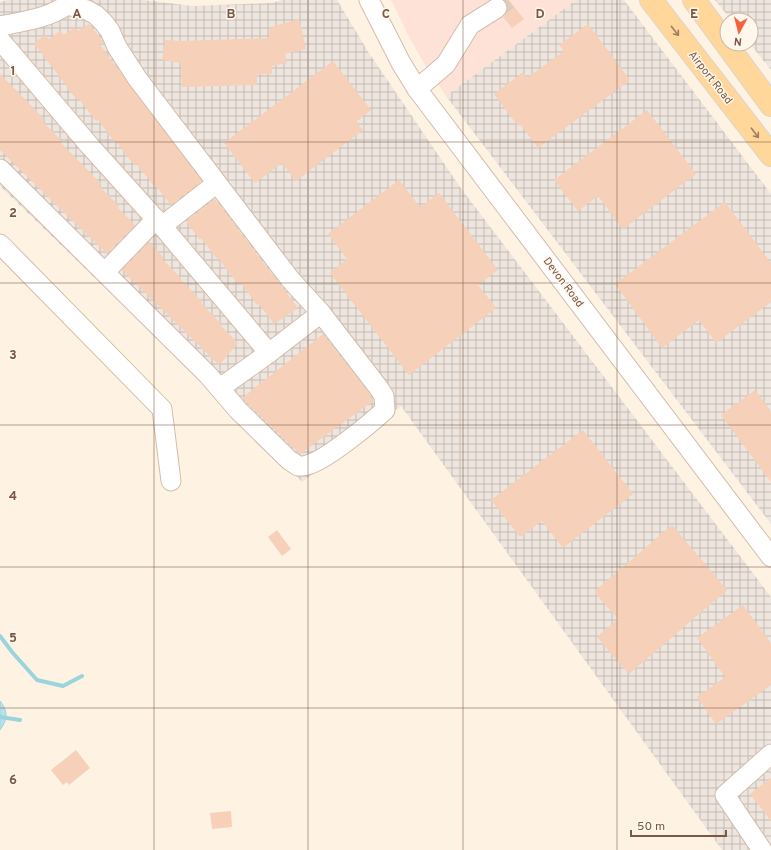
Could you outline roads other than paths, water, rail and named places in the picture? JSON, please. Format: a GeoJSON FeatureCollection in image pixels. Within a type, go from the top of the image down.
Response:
{"type":"FeatureCollection","features":[{"type":"Feature","properties":{"kind":"main road","name":"Airport Road"},"geometry":{"type":"LineString","coordinates":[[651,0],[771,155]]}},
{"type":"Feature","properties":{"kind":"main road"},"geometry":{"type":"LineString","coordinates":[[694,0],[771,105]]}},
{"type":"Feature","properties":{"kind":"street","name":"Devon Road"},"geometry":{"type":"LineString","coordinates":[[369,0],[401,63],[417,89],[771,557]]}},
{"type":"Feature","properties":{"kind":"street"},"geometry":{"type":"LineString","coordinates":[[0,26],[42,18],[56,13],[68,2],[96,15],[110,31],[117,47],[137,78],[290,279],[321,313],[378,387],[384,396],[385,410],[339,447],[321,459],[308,465],[298,466],[289,460],[238,410],[203,370],[0,169]]}},
{"type":"Feature","properties":{"kind":"street"},"geometry":{"type":"LineString","coordinates":[[417,89],[446,64],[470,25],[497,8]]}},
{"type":"Feature","properties":{"kind":"street"},"geometry":{"type":"LineString","coordinates":[[0,40],[89,145],[159,222],[269,353]]}},
{"type":"Feature","properties":{"kind":"street"},"geometry":{"type":"LineString","coordinates":[[105,272],[159,222],[217,183]]}},
{"type":"Feature","properties":{"kind":"street"},"geometry":{"type":"LineString","coordinates":[[0,244],[162,409],[171,481]]}},
{"type":"Feature","properties":{"kind":"street"},"geometry":{"type":"LineString","coordinates":[[220,388],[321,313]]}},
{"type":"Feature","properties":{"kind":"street"},"geometry":{"type":"LineString","coordinates":[[762,850],[725,795],[771,754]]}},
{"type":"Feature","properties":{"kind":"water"},"geometry":{"type":"Polygon","coordinates":[[[0,701],[6,712],[6,719],[0,730],[0,701]]]}},
{"type":"Feature","properties":{"kind":"waterway"},"geometry":{"type":"LineString","coordinates":[[0,636],[37,680],[63,686],[82,676]]}},
{"type":"Feature","properties":{"kind":"waterway"},"geometry":{"type":"LineString","coordinates":[[0,717],[20,720]]}},
{"type":"Feature","properties":{"kind":"tunnel"},"geometry":{"type":"LineString","coordinates":[[497,8],[508,0]]}}]}
